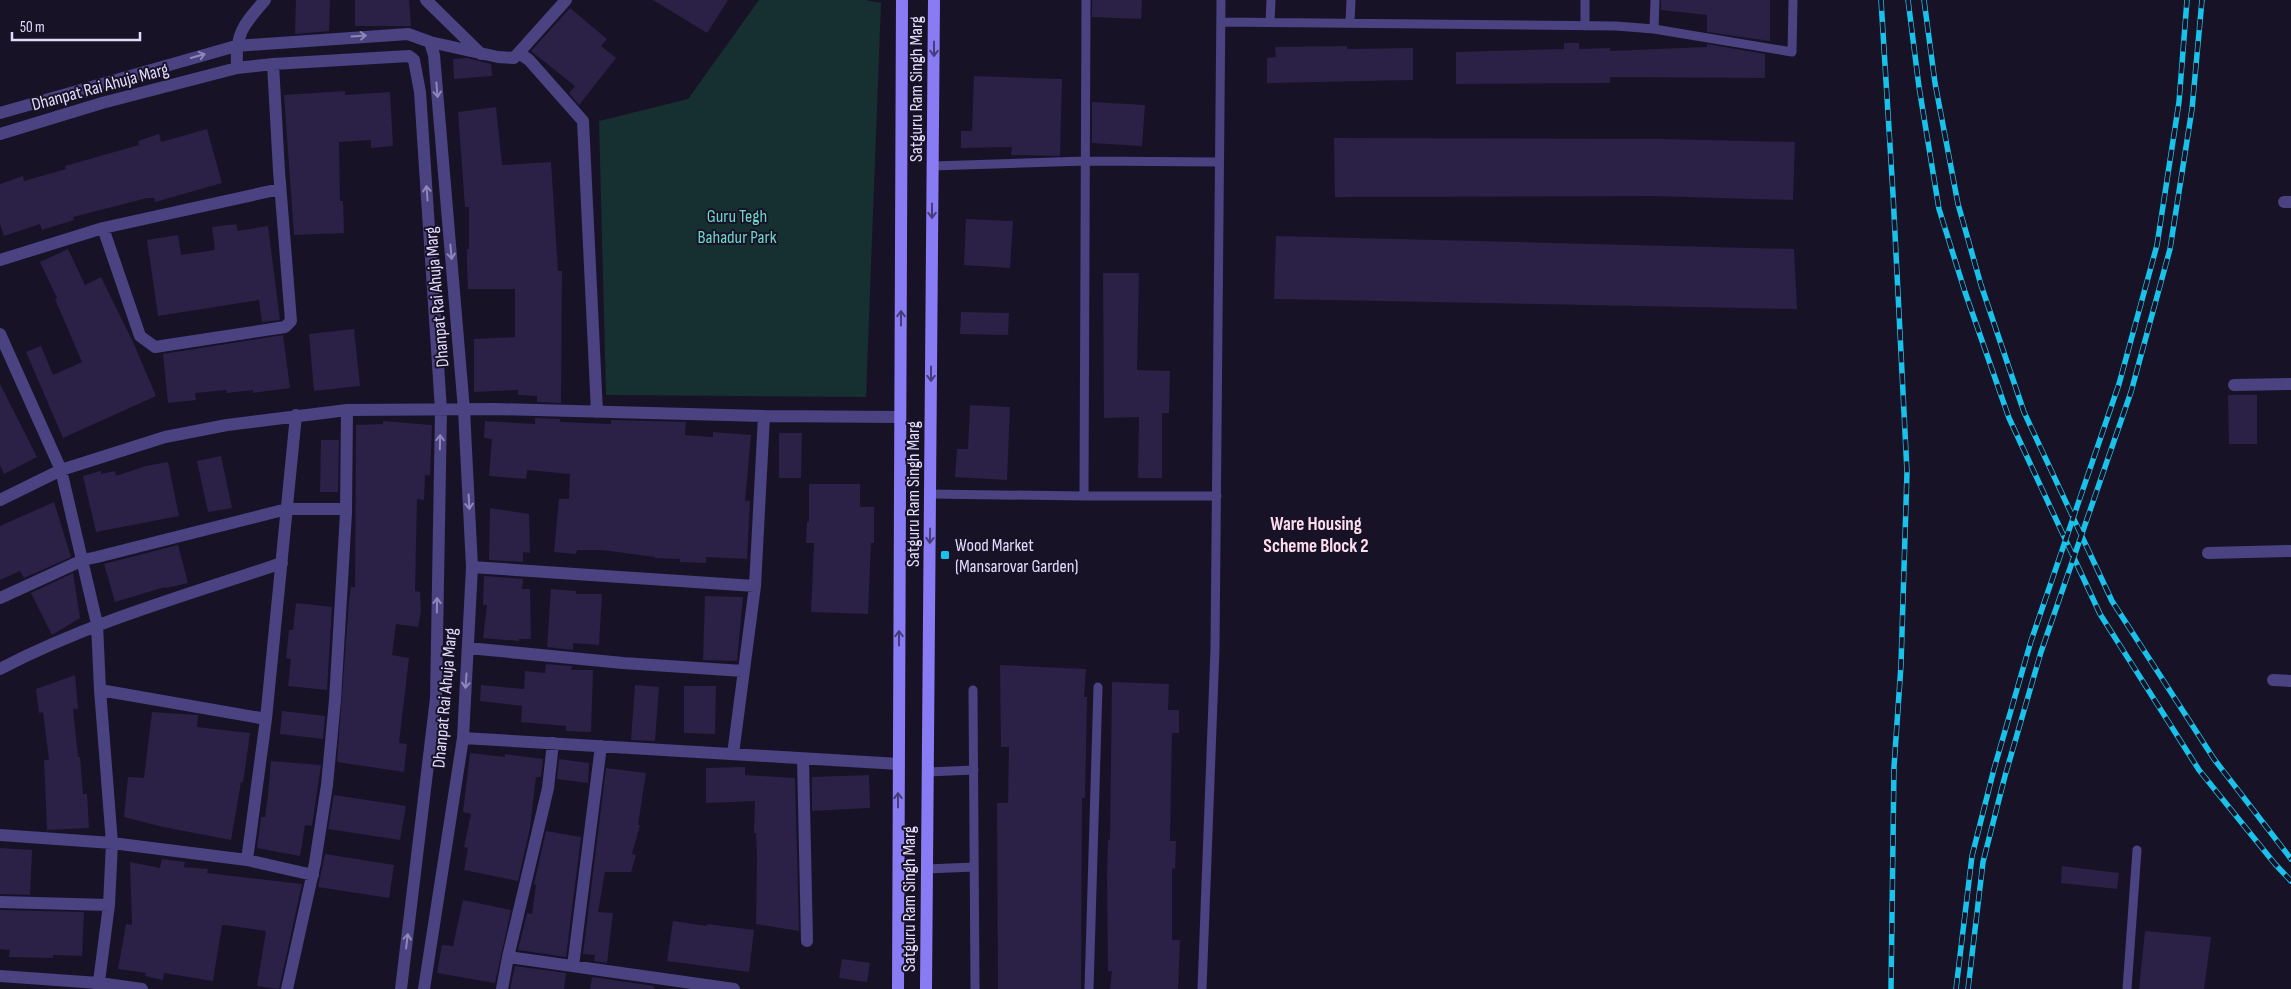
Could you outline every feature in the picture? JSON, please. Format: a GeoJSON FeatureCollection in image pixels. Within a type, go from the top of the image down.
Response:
{"type":"FeatureCollection","features":[{"type":"Feature","properties":{"kind":"main road","name":"Satguru Ram Singh Marg"},"geometry":{"type":"LineString","coordinates":[[898,989],[902,0]]}},
{"type":"Feature","properties":{"kind":"main road","name":"Satguru Ram Singh Marg"},"geometry":{"type":"LineString","coordinates":[[926,989],[934,0]]}},
{"type":"Feature","properties":{"kind":"street"},"geometry":{"type":"LineString","coordinates":[[237,68],[236,46],[242,29],[265,0]]}},
{"type":"Feature","properties":{"kind":"street"},"geometry":{"type":"LineString","coordinates":[[426,0],[481,54]]}},
{"type":"Feature","properties":{"kind":"street"},"geometry":{"type":"LineString","coordinates":[[414,60],[430,42],[506,59],[514,58],[566,0]]}},
{"type":"Feature","properties":{"kind":"street","name":"Dhanpat Rai Ahuja Marg"},"geometry":{"type":"LineString","coordinates":[[0,113],[236,46],[398,34],[418,36],[430,42],[434,55],[464,410],[472,566],[463,738],[424,989]]}},
{"type":"Feature","properties":{"kind":"street"},"geometry":{"type":"LineString","coordinates":[[519,53],[529,60],[583,121],[597,412]]}},
{"type":"Feature","properties":{"kind":"street","name":"Dhanpat Rai Ahuja Marg"},"geometry":{"type":"LineString","coordinates":[[0,134],[102,103],[237,68],[409,56],[414,60],[420,92],[441,410],[436,698],[401,989]]}},
{"type":"Feature","properties":{"kind":"street"},"geometry":{"type":"LineString","coordinates":[[103,228],[140,336],[155,346],[285,327],[291,321],[280,189],[273,64]]}},
{"type":"Feature","properties":{"kind":"street"},"geometry":{"type":"LineString","coordinates":[[0,260],[103,228],[280,189]]}},
{"type":"Feature","properties":{"kind":"street"},"geometry":{"type":"LineString","coordinates":[[0,336],[60,470],[97,624],[100,690],[112,843],[109,904],[99,986]]}},
{"type":"Feature","properties":{"kind":"street"},"geometry":{"type":"LineString","coordinates":[[2234,385],[2291,384]]}},
{"type":"Feature","properties":{"kind":"street"},"geometry":{"type":"LineString","coordinates":[[0,500],[60,470],[165,437],[227,425],[347,410],[900,417]]}},
{"type":"Feature","properties":{"kind":"street"},"geometry":{"type":"LineString","coordinates":[[287,989],[313,875],[328,785],[334,719],[346,509],[347,410]]}},
{"type":"Feature","properties":{"kind":"street"},"geometry":{"type":"LineString","coordinates":[[247,860],[266,719],[296,415]]}},
{"type":"Feature","properties":{"kind":"street"},"geometry":{"type":"LineString","coordinates":[[733,754],[754,586],[764,416]]}},
{"type":"Feature","properties":{"kind":"street"},"geometry":{"type":"LineString","coordinates":[[0,598],[83,560],[287,509],[346,509]]}},
{"type":"Feature","properties":{"kind":"street"},"geometry":{"type":"LineString","coordinates":[[2208,553],[2291,551]]}},
{"type":"Feature","properties":{"kind":"street"},"geometry":{"type":"LineString","coordinates":[[0,669],[52,643],[97,624],[282,563]]}},
{"type":"Feature","properties":{"kind":"street"},"geometry":{"type":"LineString","coordinates":[[472,566],[754,586]]}},
{"type":"Feature","properties":{"kind":"street"},"geometry":{"type":"LineString","coordinates":[[468,648],[623,663],[743,671]]}},
{"type":"Feature","properties":{"kind":"street"},"geometry":{"type":"LineString","coordinates":[[2272,680],[2291,681]]}},
{"type":"Feature","properties":{"kind":"street"},"geometry":{"type":"LineString","coordinates":[[100,690],[266,719]]}},
{"type":"Feature","properties":{"kind":"street"},"geometry":{"type":"LineString","coordinates":[[463,738],[899,764]]}},
{"type":"Feature","properties":{"kind":"street"},"geometry":{"type":"LineString","coordinates":[[502,989],[508,956],[548,788],[553,743]]}},
{"type":"Feature","properties":{"kind":"street"},"geometry":{"type":"LineString","coordinates":[[573,966],[601,746]]}},
{"type":"Feature","properties":{"kind":"street"},"geometry":{"type":"LineString","coordinates":[[803,758],[807,941]]}},
{"type":"Feature","properties":{"kind":"street"},"geometry":{"type":"LineString","coordinates":[[0,835],[112,843],[247,860],[313,875]]}},
{"type":"Feature","properties":{"kind":"street"},"geometry":{"type":"LineString","coordinates":[[0,902],[109,904]]}},
{"type":"Feature","properties":{"kind":"street"},"geometry":{"type":"LineString","coordinates":[[508,956],[734,989]]}},
{"type":"Feature","properties":{"kind":"street"},"geometry":{"type":"LineString","coordinates":[[0,976],[142,989]]}},
{"type":"Feature","properties":{"kind":"lane"},"geometry":{"type":"LineString","coordinates":[[1084,496],[1086,0]]}},
{"type":"Feature","properties":{"kind":"lane"},"geometry":{"type":"LineString","coordinates":[[1202,989],[1215,649],[1222,0]]}},
{"type":"Feature","properties":{"kind":"lane"},"geometry":{"type":"LineString","coordinates":[[1270,22],[1271,0]]}},
{"type":"Feature","properties":{"kind":"lane"},"geometry":{"type":"LineString","coordinates":[[1350,22],[1351,0]]}},
{"type":"Feature","properties":{"kind":"lane"},"geometry":{"type":"LineString","coordinates":[[1585,0],[1585,26]]}},
{"type":"Feature","properties":{"kind":"lane"},"geometry":{"type":"LineString","coordinates":[[1654,29],[1655,0]]}},
{"type":"Feature","properties":{"kind":"lane"},"geometry":{"type":"LineString","coordinates":[[1221,22],[1350,22],[1654,29],[1792,52],[1793,0]]}},
{"type":"Feature","properties":{"kind":"lane"},"geometry":{"type":"LineString","coordinates":[[933,166],[1085,161],[1219,162]]}},
{"type":"Feature","properties":{"kind":"lane"},"geometry":{"type":"LineString","coordinates":[[930,494],[1217,496]]}},
{"type":"Feature","properties":{"kind":"lane"},"geometry":{"type":"LineString","coordinates":[[1089,989],[1098,686]]}},
{"type":"Feature","properties":{"kind":"lane"},"geometry":{"type":"LineString","coordinates":[[973,690],[975,989]]}},
{"type":"Feature","properties":{"kind":"lane"},"geometry":{"type":"LineString","coordinates":[[928,772],[974,770]]}},
{"type":"Feature","properties":{"kind":"lane"},"geometry":{"type":"LineString","coordinates":[[2127,989],[2137,850]]}},
{"type":"Feature","properties":{"kind":"lane"},"geometry":{"type":"LineString","coordinates":[[927,868],[974,867]]}},
{"type":"Feature","properties":{"kind":"green space","name":"Guru Tegh Bahadur Park"},"geometry":{"type":"Polygon","coordinates":[[[759,0],[865,0],[881,3],[866,397],[606,395],[599,121],[688,99],[759,0]]]}},
{"type":"Feature","properties":{"kind":"building"},"geometry":{"type":"Polygon","coordinates":[[[296,0],[330,0],[329,31],[295,34],[296,0]]]}},
{"type":"Feature","properties":{"kind":"building"},"geometry":{"type":"Polygon","coordinates":[[[355,0],[409,0],[411,26],[355,26],[355,0]]]}},
{"type":"Feature","properties":{"kind":"building"},"geometry":{"type":"Polygon","coordinates":[[[653,0],[728,0],[707,33],[653,0]]]}},
{"type":"Feature","properties":{"kind":"building"},"geometry":{"type":"Polygon","coordinates":[[[1092,0],[1142,0],[1141,19],[1092,17],[1092,0]]]}},
{"type":"Feature","properties":{"kind":"building"},"geometry":{"type":"Polygon","coordinates":[[[1661,0],[1770,0],[1770,41],[1707,32],[1707,15],[1661,10],[1661,0]]]}},
{"type":"Feature","properties":{"kind":"building"},"geometry":{"type":"Polygon","coordinates":[[[570,8],[607,39],[601,46],[616,58],[579,105],[569,93],[575,86],[531,51],[570,8]]]}},
{"type":"Feature","properties":{"kind":"building"},"geometry":{"type":"Polygon","coordinates":[[[1564,43],[1579,43],[1579,49],[1610,48],[1610,51],[1707,47],[1707,44],[1765,54],[1765,78],[1610,77],[1610,83],[1456,84],[1456,52],[1564,49],[1564,43]]]}},
{"type":"Feature","properties":{"kind":"building"},"geometry":{"type":"Polygon","coordinates":[[[1347,46],[1347,49],[1413,48],[1413,80],[1267,83],[1267,58],[1276,57],[1275,47],[1347,46]]]}},
{"type":"Feature","properties":{"kind":"building"},"geometry":{"type":"Polygon","coordinates":[[[467,58],[491,64],[492,76],[454,79],[453,59],[467,58]]]}},
{"type":"Feature","properties":{"kind":"building"},"geometry":{"type":"Polygon","coordinates":[[[974,76],[1062,79],[1060,156],[1011,155],[1012,147],[961,148],[961,131],[972,131],[974,76]]]}},
{"type":"Feature","properties":{"kind":"building"},"geometry":{"type":"Polygon","coordinates":[[[345,91],[345,95],[390,92],[393,146],[371,148],[371,140],[339,142],[340,201],[343,201],[344,233],[294,235],[284,95],[345,91]]]}},
{"type":"Feature","properties":{"kind":"building"},"geometry":{"type":"Polygon","coordinates":[[[1092,102],[1145,105],[1142,146],[1092,143],[1092,102]]]}},
{"type":"Feature","properties":{"kind":"building"},"geometry":{"type":"Polygon","coordinates":[[[496,107],[502,165],[551,162],[558,271],[562,271],[561,403],[537,402],[537,396],[518,395],[518,390],[474,392],[474,339],[515,337],[515,289],[468,289],[469,207],[465,207],[458,112],[496,107]]]}},
{"type":"Feature","properties":{"kind":"building"},"geometry":{"type":"Polygon","coordinates":[[[207,129],[222,183],[155,202],[154,198],[147,198],[73,217],[74,220],[42,230],[40,224],[4,236],[0,224],[0,184],[23,176],[24,181],[66,169],[65,166],[139,145],[138,141],[159,134],[161,142],[207,129]]]}},
{"type":"Feature","properties":{"kind":"building"},"geometry":{"type":"Polygon","coordinates":[[[1334,138],[1663,139],[1795,142],[1793,200],[1652,196],[1335,197],[1334,138]]]}},
{"type":"Feature","properties":{"kind":"building"},"geometry":{"type":"Polygon","coordinates":[[[966,219],[1013,221],[1010,268],[964,265],[966,219]]]}},
{"type":"Feature","properties":{"kind":"building"},"geometry":{"type":"Polygon","coordinates":[[[236,224],[238,231],[268,226],[280,320],[262,322],[259,300],[158,316],[147,240],[178,235],[181,255],[215,250],[212,227],[236,224]]]}},
{"type":"Feature","properties":{"kind":"building"},"geometry":{"type":"Polygon","coordinates":[[[1276,236],[1794,249],[1797,309],[1274,299],[1276,236]]]}},
{"type":"Feature","properties":{"kind":"building"},"geometry":{"type":"Polygon","coordinates":[[[68,249],[85,285],[101,277],[133,342],[156,396],[63,438],[26,352],[41,346],[53,375],[82,362],[55,299],[57,298],[40,262],[68,249]]]}},
{"type":"Feature","properties":{"kind":"building"},"geometry":{"type":"Polygon","coordinates":[[[1103,273],[1139,273],[1137,370],[1170,371],[1169,413],[1162,413],[1162,478],[1138,478],[1139,417],[1104,418],[1103,273]]]}},
{"type":"Feature","properties":{"kind":"building"},"geometry":{"type":"Polygon","coordinates":[[[961,312],[1009,313],[1008,335],[960,334],[961,312]]]}},
{"type":"Feature","properties":{"kind":"building"},"geometry":{"type":"Polygon","coordinates":[[[354,329],[360,386],[314,391],[309,334],[354,329]]]}},
{"type":"Feature","properties":{"kind":"building"},"geometry":{"type":"Polygon","coordinates":[[[283,335],[290,388],[253,393],[253,390],[227,393],[226,390],[195,393],[196,400],[168,403],[163,354],[283,335]]]}},
{"type":"Feature","properties":{"kind":"building"},"geometry":{"type":"Polygon","coordinates":[[[0,384],[37,457],[4,474],[0,465],[0,384]]]}},
{"type":"Feature","properties":{"kind":"building"},"geometry":{"type":"Polygon","coordinates":[[[2228,395],[2257,395],[2257,444],[2229,444],[2228,395]]]}},
{"type":"Feature","properties":{"kind":"building"},"geometry":{"type":"Polygon","coordinates":[[[970,405],[1010,407],[1007,480],[955,477],[957,449],[968,449],[970,405]]]}},
{"type":"Feature","properties":{"kind":"building"},"geometry":{"type":"Polygon","coordinates":[[[535,418],[560,419],[560,422],[611,424],[611,420],[686,422],[685,435],[713,437],[713,432],[751,435],[745,501],[750,501],[747,559],[706,557],[706,563],[680,562],[680,559],[655,558],[602,550],[577,550],[576,554],[554,552],[559,499],[569,499],[570,474],[527,470],[526,479],[489,476],[492,439],[484,438],[485,421],[535,424],[535,418]]]}},
{"type":"Feature","properties":{"kind":"building"},"geometry":{"type":"Polygon","coordinates":[[[383,421],[432,425],[430,475],[425,475],[424,500],[417,499],[415,591],[420,592],[421,611],[418,627],[396,624],[392,655],[409,658],[399,743],[407,744],[404,772],[337,762],[349,601],[351,587],[355,587],[356,425],[383,424],[383,421]]]}},
{"type":"Feature","properties":{"kind":"building"},"geometry":{"type":"Polygon","coordinates":[[[779,433],[802,433],[801,478],[779,478],[779,433]]]}},
{"type":"Feature","properties":{"kind":"building"},"geometry":{"type":"Polygon","coordinates":[[[321,440],[339,440],[338,492],[320,492],[321,440]]]}},
{"type":"Feature","properties":{"kind":"building"},"geometry":{"type":"Polygon","coordinates":[[[221,456],[232,508],[208,512],[197,461],[221,456]]]}},
{"type":"Feature","properties":{"kind":"building"},"geometry":{"type":"Polygon","coordinates":[[[168,462],[179,516],[96,532],[83,476],[101,471],[101,474],[115,471],[116,476],[146,466],[168,462]]]}},
{"type":"Feature","properties":{"kind":"building"},"geometry":{"type":"Polygon","coordinates":[[[809,484],[860,484],[860,507],[874,507],[874,543],[871,543],[868,614],[811,612],[814,543],[806,543],[807,522],[809,522],[809,484]]]}},
{"type":"Feature","properties":{"kind":"building"},"geometry":{"type":"Polygon","coordinates":[[[54,502],[71,557],[24,578],[20,571],[0,580],[0,526],[54,502]]]}},
{"type":"Feature","properties":{"kind":"building"},"geometry":{"type":"Polygon","coordinates":[[[490,508],[529,514],[530,553],[523,552],[523,562],[489,560],[490,508]]]}},
{"type":"Feature","properties":{"kind":"building"},"geometry":{"type":"Polygon","coordinates":[[[178,545],[188,583],[165,587],[115,602],[104,564],[178,545]]]}},
{"type":"Feature","properties":{"kind":"building"},"geometry":{"type":"Polygon","coordinates":[[[73,573],[80,618],[52,635],[31,593],[73,573]]]}},
{"type":"Feature","properties":{"kind":"building"},"geometry":{"type":"Polygon","coordinates":[[[484,576],[523,579],[522,589],[530,589],[531,639],[519,639],[519,641],[483,638],[487,605],[483,605],[484,576]]]}},
{"type":"Feature","properties":{"kind":"building"},"geometry":{"type":"Polygon","coordinates":[[[551,589],[576,591],[576,594],[602,594],[599,645],[573,643],[573,650],[547,647],[551,589]]]}},
{"type":"Feature","properties":{"kind":"building"},"geometry":{"type":"Polygon","coordinates":[[[705,596],[743,597],[737,661],[703,660],[705,596]]]}},
{"type":"Feature","properties":{"kind":"building"},"geometry":{"type":"Polygon","coordinates":[[[296,603],[332,607],[327,690],[288,686],[291,659],[286,658],[289,630],[293,630],[296,603]]]}},
{"type":"Feature","properties":{"kind":"building"},"geometry":{"type":"Polygon","coordinates":[[[546,664],[572,666],[571,670],[593,670],[591,732],[566,731],[566,726],[521,722],[522,706],[480,701],[481,685],[524,689],[525,671],[545,673],[546,664]]]}},
{"type":"Feature","properties":{"kind":"building"},"geometry":{"type":"Polygon","coordinates":[[[1000,665],[1086,669],[1084,697],[1087,697],[1085,798],[1082,798],[1081,989],[998,989],[997,803],[1008,803],[1009,747],[1001,747],[1000,665]]]}},
{"type":"Feature","properties":{"kind":"building"},"geometry":{"type":"Polygon","coordinates":[[[75,675],[78,709],[73,709],[83,794],[87,794],[89,828],[47,830],[44,760],[49,760],[43,712],[39,713],[36,689],[75,675]]]}},
{"type":"Feature","properties":{"kind":"building"},"geometry":{"type":"Polygon","coordinates":[[[1112,682],[1169,684],[1168,710],[1179,710],[1179,733],[1172,733],[1170,841],[1176,841],[1175,869],[1172,868],[1172,940],[1180,940],[1178,989],[1110,989],[1112,971],[1108,971],[1107,876],[1108,840],[1110,840],[1112,682]]]}},
{"type":"Feature","properties":{"kind":"building"},"geometry":{"type":"Polygon","coordinates":[[[635,685],[659,687],[655,741],[631,740],[635,685]]]}},
{"type":"Feature","properties":{"kind":"building"},"geometry":{"type":"Polygon","coordinates":[[[684,686],[716,686],[715,734],[684,733],[684,686]]]}},
{"type":"Feature","properties":{"kind":"building"},"geometry":{"type":"Polygon","coordinates":[[[282,711],[325,716],[323,739],[280,734],[282,711]]]}},
{"type":"Feature","properties":{"kind":"building"},"geometry":{"type":"Polygon","coordinates":[[[152,712],[198,715],[197,727],[250,733],[243,783],[241,782],[231,840],[163,827],[124,817],[128,777],[144,778],[152,712]]]}},
{"type":"Feature","properties":{"kind":"building"},"geometry":{"type":"Polygon","coordinates":[[[470,753],[505,757],[505,754],[543,759],[541,777],[536,777],[530,828],[518,881],[464,870],[468,848],[464,847],[471,814],[463,812],[470,753]]]}},
{"type":"Feature","properties":{"kind":"building"},"geometry":{"type":"Polygon","coordinates":[[[559,759],[589,763],[588,783],[557,779],[559,759]]]}},
{"type":"Feature","properties":{"kind":"building"},"geometry":{"type":"Polygon","coordinates":[[[271,761],[321,765],[312,826],[305,825],[300,856],[257,848],[261,817],[265,817],[271,761]]]}},
{"type":"Feature","properties":{"kind":"building"},"geometry":{"type":"Polygon","coordinates":[[[745,767],[745,775],[795,778],[799,931],[756,924],[757,857],[756,833],[754,833],[755,801],[706,803],[706,768],[745,767]]]}},
{"type":"Feature","properties":{"kind":"building"},"geometry":{"type":"Polygon","coordinates":[[[606,768],[646,773],[638,825],[640,825],[632,854],[636,855],[631,872],[605,872],[598,912],[613,913],[607,963],[594,961],[595,955],[583,954],[606,768]]]}},
{"type":"Feature","properties":{"kind":"building"},"geometry":{"type":"Polygon","coordinates":[[[869,775],[870,808],[812,811],[812,777],[869,775]]]}},
{"type":"Feature","properties":{"kind":"building"},"geometry":{"type":"Polygon","coordinates":[[[334,795],[406,806],[400,840],[328,829],[334,795]]]}},
{"type":"Feature","properties":{"kind":"building"},"geometry":{"type":"Polygon","coordinates":[[[546,831],[581,837],[566,957],[518,950],[527,913],[532,914],[536,885],[534,884],[546,831]]]}},
{"type":"Feature","properties":{"kind":"building"},"geometry":{"type":"Polygon","coordinates":[[[0,848],[32,850],[30,895],[0,894],[0,848]]]}},
{"type":"Feature","properties":{"kind":"building"},"geometry":{"type":"Polygon","coordinates":[[[325,854],[394,865],[389,898],[318,887],[325,854]]]}},
{"type":"Feature","properties":{"kind":"building"},"geometry":{"type":"Polygon","coordinates":[[[162,859],[185,862],[184,867],[208,869],[207,873],[302,884],[279,989],[257,986],[266,931],[225,925],[222,925],[213,981],[164,973],[163,980],[145,976],[146,973],[118,969],[126,924],[132,925],[130,862],[160,868],[162,859]]]}},
{"type":"Feature","properties":{"kind":"building"},"geometry":{"type":"Polygon","coordinates":[[[2062,866],[2119,873],[2117,889],[2061,883],[2062,866]]]}},
{"type":"Feature","properties":{"kind":"building"},"geometry":{"type":"Polygon","coordinates":[[[463,900],[511,910],[495,983],[437,973],[442,945],[453,946],[463,900]]]}},
{"type":"Feature","properties":{"kind":"building"},"geometry":{"type":"Polygon","coordinates":[[[0,910],[84,912],[82,956],[53,955],[53,958],[9,957],[10,950],[0,949],[0,910]]]}},
{"type":"Feature","properties":{"kind":"building"},"geometry":{"type":"Polygon","coordinates":[[[673,921],[754,930],[749,972],[667,961],[673,921]]]}},
{"type":"Feature","properties":{"kind":"building"},"geometry":{"type":"Polygon","coordinates":[[[2145,931],[2211,937],[2204,989],[2139,989],[2145,931]]]}},
{"type":"Feature","properties":{"kind":"building"},"geometry":{"type":"Polygon","coordinates":[[[842,959],[870,963],[867,982],[839,978],[842,959]]]}},
{"type":"Feature","properties":{"kind":"building"},"geometry":{"type":"Polygon","coordinates":[[[515,966],[566,973],[564,989],[510,989],[515,966]]]}},
{"type":"Feature","properties":{"kind":"building"},"geometry":{"type":"Polygon","coordinates":[[[592,977],[654,986],[654,989],[590,989],[592,977]]]}},
{"type":"Feature","properties":{"kind":"railway"},"geometry":{"type":"LineString","coordinates":[[1881,0],[1907,472],[1901,665],[1894,767],[1891,989]]}},
{"type":"Feature","properties":{"kind":"railway"},"geometry":{"type":"LineString","coordinates":[[1908,0],[1919,87],[1939,209],[1965,292],[2009,418],[2100,614],[2199,770],[2291,881]]}},
{"type":"Feature","properties":{"kind":"railway"},"geometry":{"type":"LineString","coordinates":[[1924,0],[1935,83],[1958,204],[1981,285],[2024,412],[2112,601],[2214,759],[2291,859]]}},
{"type":"Feature","properties":{"kind":"railway"},"geometry":{"type":"LineString","coordinates":[[1956,989],[1972,856],[1994,769],[2031,641],[2119,384],[2157,245],[2179,102],[2187,0]]}},
{"type":"Feature","properties":{"kind":"railway"},"geometry":{"type":"LineString","coordinates":[[1968,989],[1983,862],[2005,776],[2041,652],[2131,392],[2170,249],[2192,109],[2202,0]]}},
{"type":"Feature","properties":{"kind":"place","name":"Wood Market (Mansarovar Garden)"},"geometry":{"type":"Point","coordinates":[945,555]}},
{"type":"Feature","properties":{"kind":"district","name":"Ware Housing Scheme Block 2"},"geometry":{"type":"Point","coordinates":[1316,535]}}]}
